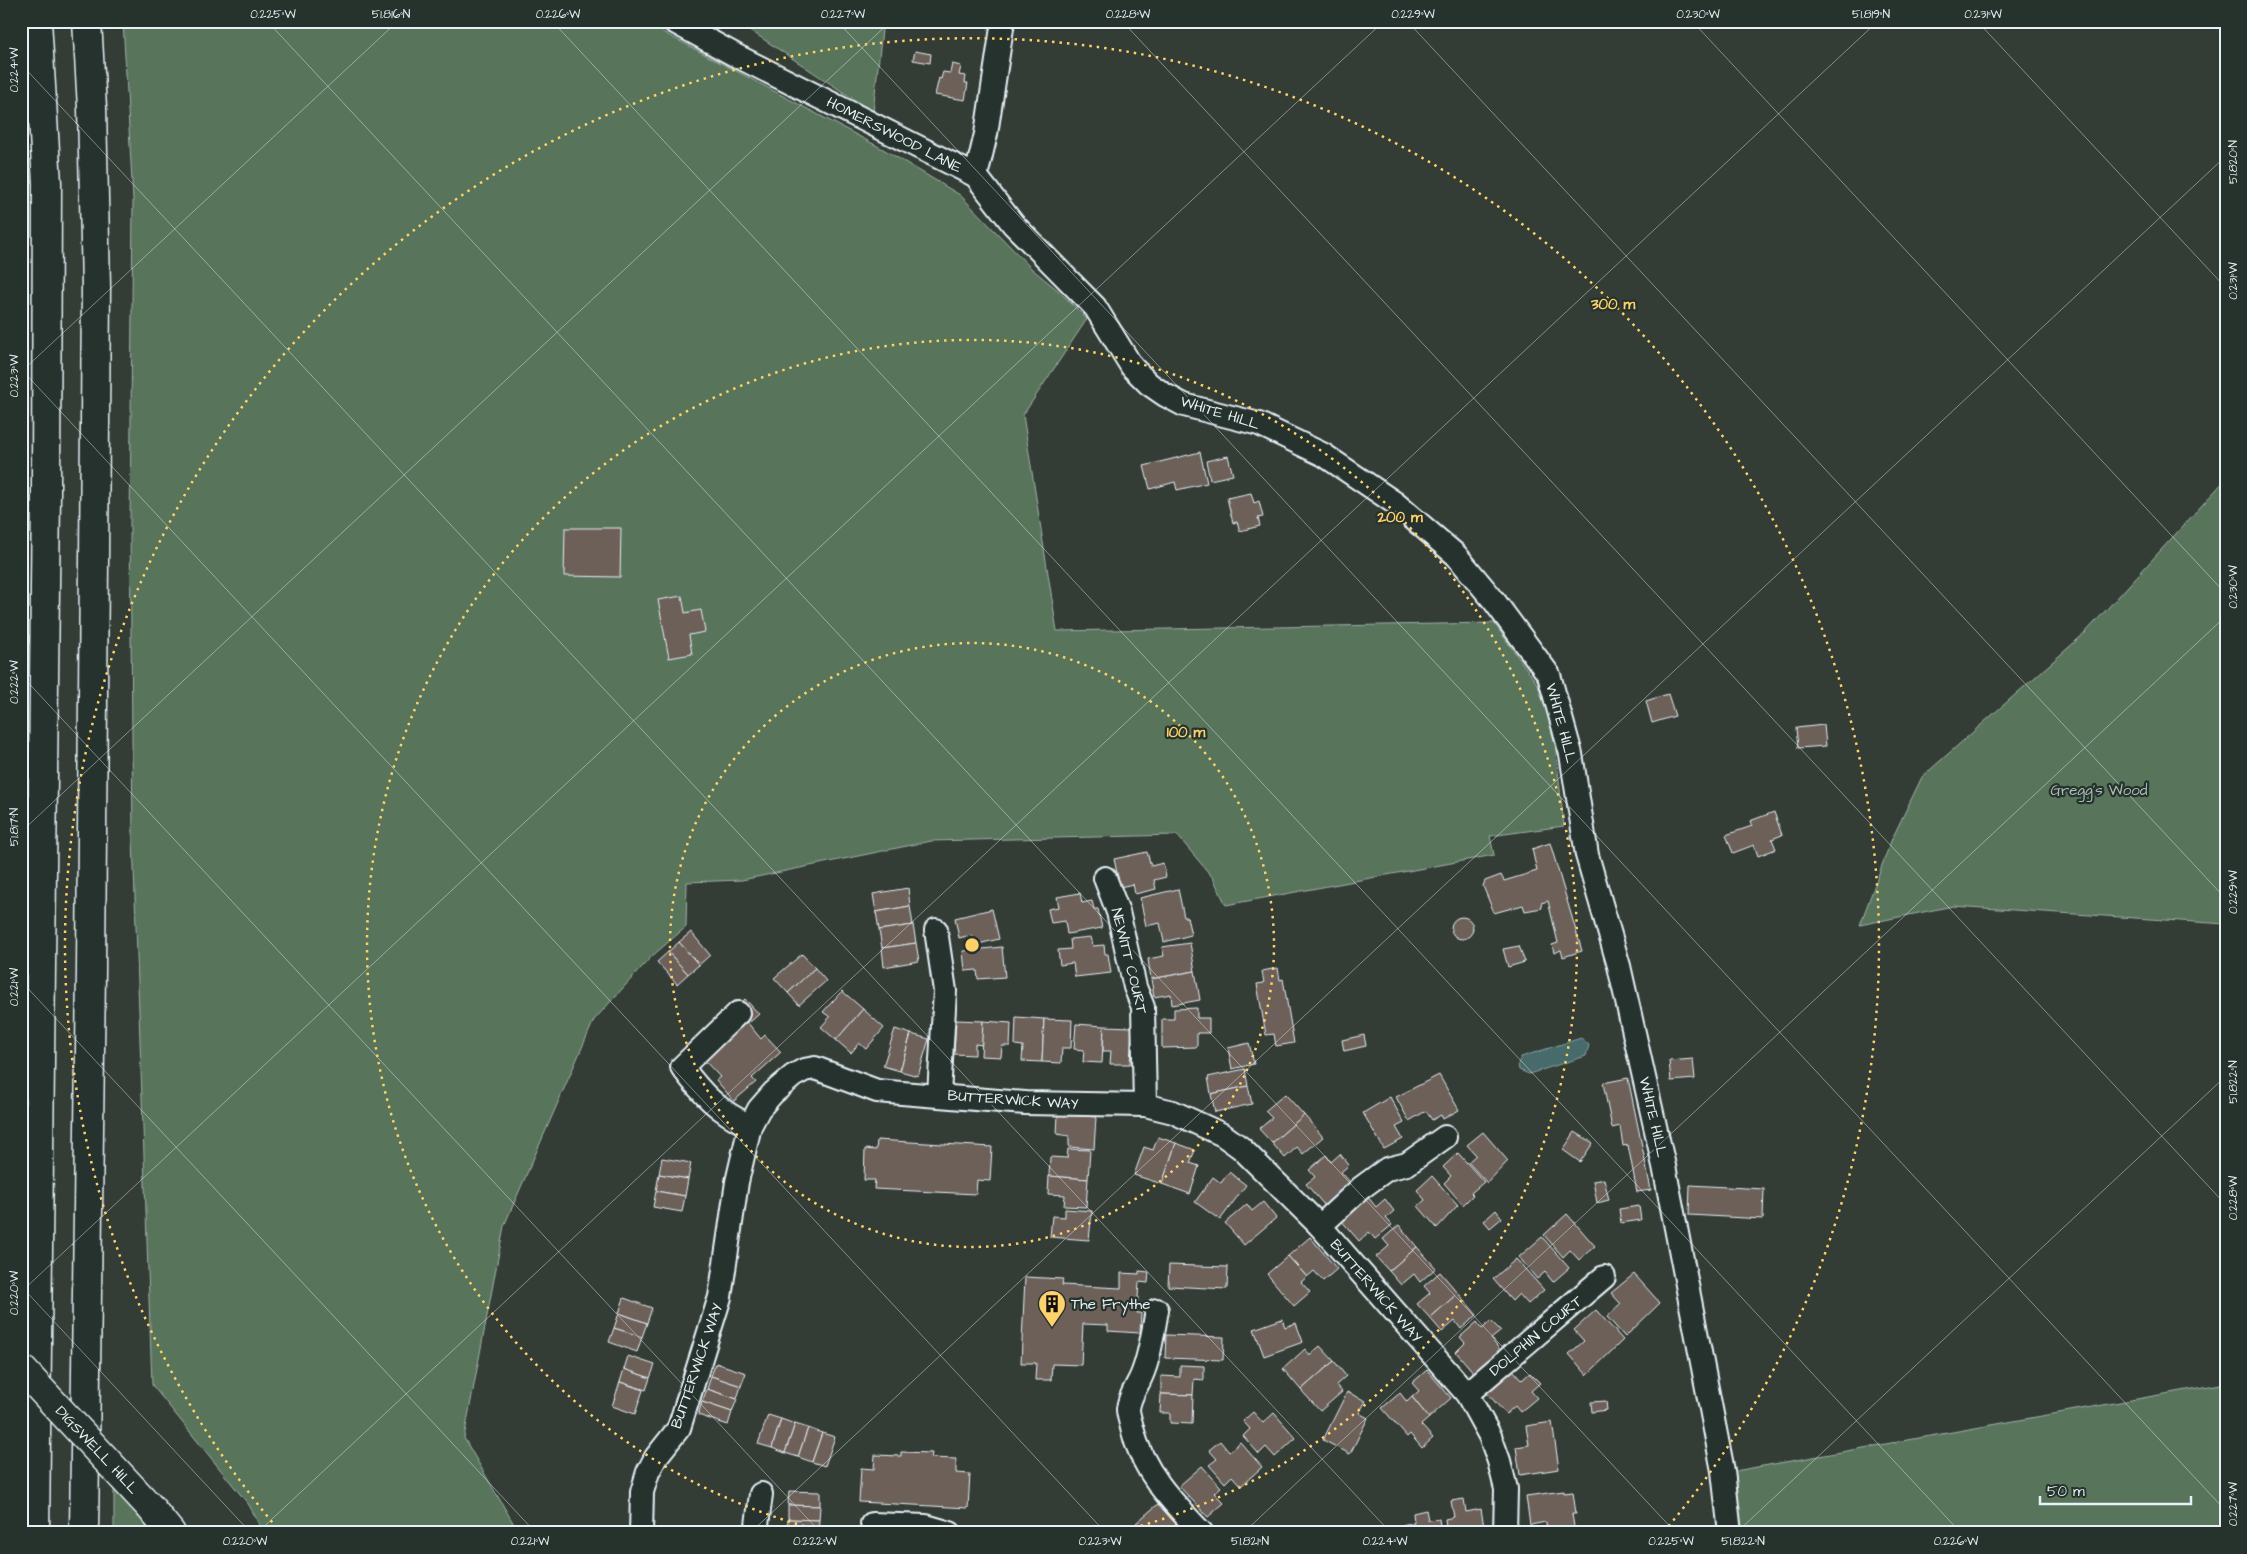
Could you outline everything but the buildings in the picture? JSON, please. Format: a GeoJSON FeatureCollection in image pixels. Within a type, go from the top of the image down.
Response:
{"type":"FeatureCollection","features":[{"type":"Feature","properties":{"kind":"main road"},"geometry":{"type":"LineString","coordinates":[[35,1533],[46,492],[47,183],[37,21]]}},
{"type":"Feature","properties":{"kind":"main road"},"geometry":{"type":"LineString","coordinates":[[84,1533],[96,287],[92,108],[87,21]]}},
{"type":"Feature","properties":{"kind":"main road","name":"DIGSWELL HILL"},"geometry":{"type":"LineString","coordinates":[[21,1368],[150,1507],[171,1533]]}},
{"type":"Feature","properties":{"kind":"street","name":"HOMERSWOOD LANE"},"geometry":{"type":"LineString","coordinates":[[673,21],[735,55],[976,176],[986,134],[1002,21]]}},
{"type":"Feature","properties":{"kind":"street","name":"WHITE HILL"},"geometry":{"type":"LineString","coordinates":[[976,176],[1013,224],[1095,307],[1132,367],[1149,384],[1184,405],[1259,424],[1324,455],[1395,503],[1456,555],[1495,602],[1549,675],[1571,754],[1587,855],[1619,966],[1664,1166],[1723,1471],[1730,1533]]}},
{"type":"Feature","properties":{"kind":"street","name":"NEWITT COURT"},"geometry":{"type":"LineString","coordinates":[[1105,878],[1118,912],[1135,988],[1143,1007],[1145,1105]]}},
{"type":"Feature","properties":{"kind":"street"},"geometry":{"type":"LineString","coordinates":[[936,930],[944,991],[939,1094]]}},
{"type":"Feature","properties":{"kind":"street"},"geometry":{"type":"LineString","coordinates":[[738,1013],[682,1067],[715,1105],[730,1117],[750,1126]]}},
{"type":"Feature","properties":{"kind":"street","name":"BUTTERWICK WAY"},"geometry":{"type":"LineString","coordinates":[[641,1533],[642,1492],[648,1472],[656,1456],[679,1428],[720,1297],[737,1182],[750,1126],[759,1109],[773,1093],[793,1076],[804,1070],[815,1068],[877,1091],[939,1094],[1025,1103],[1145,1105],[1173,1112],[1223,1135],[1240,1148],[1320,1226],[1467,1394],[1490,1436],[1499,1461],[1506,1489],[1505,1533]]}},
{"type":"Feature","properties":{"kind":"street"},"geometry":{"type":"LineString","coordinates":[[1320,1226],[1361,1188],[1387,1169],[1407,1164],[1446,1137]]}},
{"type":"Feature","properties":{"kind":"street","name":"DOLPHIN COURT"},"geometry":{"type":"LineString","coordinates":[[1467,1394],[1604,1277]]}},
{"type":"Feature","properties":{"kind":"street"},"geometry":{"type":"LineString","coordinates":[[1157,1310],[1150,1350],[1141,1377],[1132,1393],[1128,1411],[1135,1440],[1147,1465],[1175,1505],[1202,1533]]}},
{"type":"Feature","properties":{"kind":"street"},"geometry":{"type":"LineString","coordinates":[[756,1533],[761,1494]]}},
{"type":"Feature","properties":{"kind":"street"},"geometry":{"type":"LineString","coordinates":[[872,1524],[926,1526],[950,1533]]}},
{"type":"Feature","properties":{"kind":"green space"},"geometry":{"type":"Polygon","coordinates":[[[123,21],[642,21],[883,149],[960,195],[1032,269],[1059,291],[1087,319],[1023,415],[1057,631],[1494,623],[1538,685],[1554,734],[1564,826],[1490,836],[1494,855],[1226,905],[1213,878],[1177,835],[931,841],[742,880],[687,882],[686,927],[651,957],[594,1020],[504,1226],[464,1438],[519,1533],[264,1533],[249,1505],[152,1385],[133,840],[130,526],[133,200],[123,21]]]}},
{"type":"Feature","properties":{"kind":"green space"},"geometry":{"type":"Polygon","coordinates":[[[736,21],[883,21],[873,112],[736,21]]]}},
{"type":"Feature","properties":{"kind":"green space","name":"Gregg's Wood"},"geometry":{"type":"Polygon","coordinates":[[[2226,479],[2226,924],[1953,906],[1860,925],[1891,841],[1922,777],[2085,633],[2226,479]]]}},
{"type":"Feature","properties":{"kind":"green space"},"geometry":{"type":"Polygon","coordinates":[[[2226,1383],[2226,1533],[1741,1533],[1735,1471],[2226,1383]]]}},
{"type":"Feature","properties":{"kind":"green space"},"geometry":{"type":"Polygon","coordinates":[[[114,1486],[159,1533],[114,1533],[114,1486]]]}},
{"type":"Feature","properties":{"kind":"water"},"geometry":{"type":"Polygon","coordinates":[[[1581,1038],[1589,1045],[1586,1056],[1529,1074],[1519,1070],[1518,1064],[1521,1057],[1581,1038]]]}},
{"type":"Feature","properties":{"kind":"place","name":"The Frythe"},"geometry":{"type":"Point","coordinates":[1052,1328]}}]}
